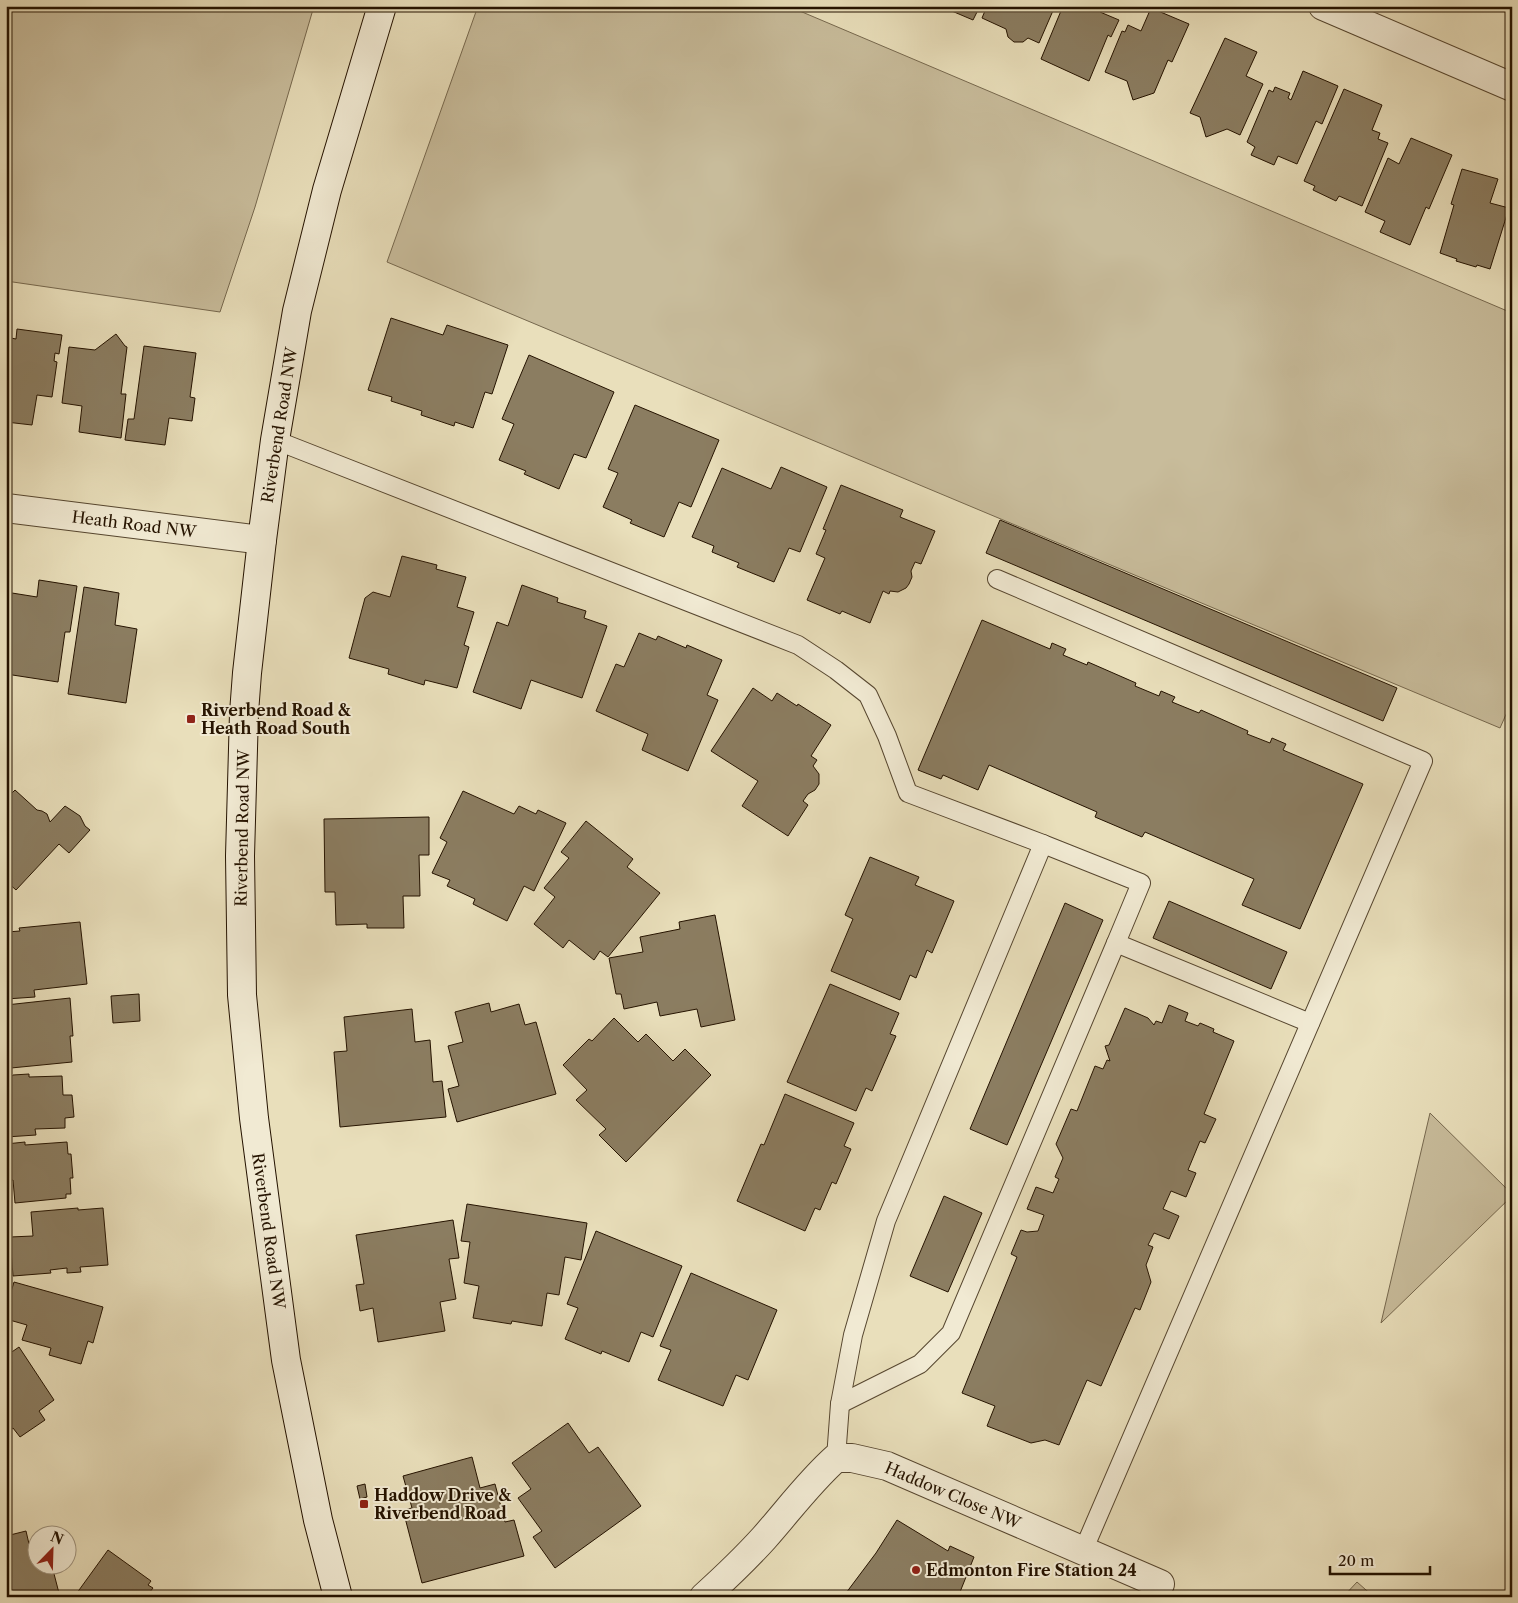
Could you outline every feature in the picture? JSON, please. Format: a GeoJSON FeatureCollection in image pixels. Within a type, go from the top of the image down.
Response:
{"type":"FeatureCollection","features":[{"type":"Feature","properties":{"kind":"main road","name":"Riverbend Road NW"},"geometry":{"type":"LineString","coordinates":[[338,1597],[318,1520],[286,1360],[254,1118],[242,995],[240,856],[244,713],[262,540],[275,440],[297,311],[323,208],[382,6]]}},
{"type":"Feature","properties":{"kind":"main road"},"geometry":{"type":"LineString","coordinates":[[1323,6],[1512,86]]}},
{"type":"Feature","properties":{"kind":"main road","name":"Heath Road NW"},"geometry":{"type":"LineString","coordinates":[[6,508],[262,540]]}},
{"type":"Feature","properties":{"kind":"main road"},"geometry":{"type":"LineString","coordinates":[[704,1597],[735,1569],[818,1475],[836,1458]]}},
{"type":"Feature","properties":{"kind":"main road","name":"Haddow Close NW"},"geometry":{"type":"LineString","coordinates":[[836,1458],[852,1458],[887,1466],[1160,1584]]}},
{"type":"Feature","properties":{"kind":"lane"},"geometry":{"type":"LineString","coordinates":[[275,440],[798,645],[836,670],[868,695],[887,736],[908,793],[1141,883],[951,1334],[920,1364],[840,1404]]}},
{"type":"Feature","properties":{"kind":"lane"},"geometry":{"type":"LineString","coordinates":[[997,579],[1423,761],[1083,1551]]}},
{"type":"Feature","properties":{"kind":"lane"},"geometry":{"type":"LineString","coordinates":[[836,1458],[840,1404],[853,1335],[886,1221],[1043,844]]}},
{"type":"Feature","properties":{"kind":"lane"},"geometry":{"type":"LineString","coordinates":[[1116,943],[1310,1023]]}},
{"type":"Feature","properties":{"kind":"shaded area"},"geometry":{"type":"Polygon","coordinates":[[[6,6],[314,6],[255,207],[220,312],[6,281],[6,6]]]}},
{"type":"Feature","properties":{"kind":"shaded area"},"geometry":{"type":"Polygon","coordinates":[[[478,6],[788,6],[1512,313],[1512,701],[1500,728],[387,262],[478,6]]]}},
{"type":"Feature","properties":{"kind":"shaded area"},"geometry":{"type":"Polygon","coordinates":[[[1430,1113],[1512,1196],[1381,1323],[1430,1113]]]}},
{"type":"Feature","properties":{"kind":"shaded area"},"geometry":{"type":"Polygon","coordinates":[[[1357,1582],[1374,1597],[1343,1597],[1357,1582]]]}},
{"type":"Feature","properties":{"kind":"building"},"geometry":{"type":"Polygon","coordinates":[[[940,6],[980,6],[973,20],[940,6]]]}},
{"type":"Feature","properties":{"kind":"building"},"geometry":{"type":"Polygon","coordinates":[[[987,6],[1055,6],[1039,43],[1028,38],[1023,42],[1014,42],[1008,37],[1006,29],[982,18],[987,6]]]}},
{"type":"Feature","properties":{"kind":"building"},"geometry":{"type":"Polygon","coordinates":[[[1063,6],[1102,6],[1100,12],[1119,20],[1111,37],[1108,35],[1089,81],[1041,59],[1063,6]]]}},
{"type":"Feature","properties":{"kind":"building"},"geometry":{"type":"Polygon","coordinates":[[[1151,8],[1189,24],[1172,62],[1168,60],[1154,93],[1133,100],[1127,81],[1105,72],[1122,31],[1125,32],[1128,25],[1141,31],[1151,8]]]}},
{"type":"Feature","properties":{"kind":"building"},"geometry":{"type":"Polygon","coordinates":[[[1225,38],[1257,52],[1246,76],[1263,84],[1240,135],[1227,129],[1206,137],[1200,117],[1190,113],[1225,38]]]}},
{"type":"Feature","properties":{"kind":"building"},"geometry":{"type":"Polygon","coordinates":[[[1303,71],[1338,86],[1322,124],[1316,121],[1297,164],[1278,156],[1274,165],[1251,155],[1255,147],[1247,142],[1269,90],[1273,92],[1275,87],[1290,93],[1288,98],[1291,100],[1303,71]]]}},
{"type":"Feature","properties":{"kind":"building"},"geometry":{"type":"Polygon","coordinates":[[[1344,89],[1382,105],[1372,130],[1380,133],[1378,139],[1388,143],[1362,206],[1339,196],[1336,201],[1313,190],[1315,186],[1304,181],[1344,89]]]}},
{"type":"Feature","properties":{"kind":"building"},"geometry":{"type":"Polygon","coordinates":[[[1411,138],[1452,155],[1429,209],[1426,207],[1410,245],[1380,232],[1385,221],[1365,212],[1388,158],[1399,164],[1411,138]]]}},
{"type":"Feature","properties":{"kind":"building"},"geometry":{"type":"Polygon","coordinates":[[[1462,169],[1498,179],[1490,203],[1509,208],[1490,269],[1456,261],[1457,259],[1440,253],[1454,205],[1451,204],[1462,169]]]}},
{"type":"Feature","properties":{"kind":"building"},"geometry":{"type":"Polygon","coordinates":[[[391,318],[443,335],[447,325],[508,345],[492,394],[485,392],[473,428],[455,422],[454,426],[421,415],[422,411],[391,401],[392,397],[368,390],[391,318]]]}},
{"type":"Feature","properties":{"kind":"building"},"geometry":{"type":"Polygon","coordinates":[[[17,329],[62,335],[59,354],[55,353],[54,361],[57,362],[52,397],[37,395],[32,425],[6,422],[6,337],[16,339],[17,329]]]}},
{"type":"Feature","properties":{"kind":"building"},"geometry":{"type":"Polygon","coordinates":[[[116,334],[127,347],[121,394],[126,394],[121,438],[79,432],[82,406],[62,403],[69,347],[95,350],[116,334]]]}},
{"type":"Feature","properties":{"kind":"building"},"geometry":{"type":"Polygon","coordinates":[[[144,346],[196,353],[190,397],[195,398],[192,421],[169,418],[165,445],[125,440],[128,419],[134,419],[144,346]]]}},
{"type":"Feature","properties":{"kind":"building"},"geometry":{"type":"Polygon","coordinates":[[[529,355],[614,392],[586,458],[574,454],[559,489],[524,474],[526,471],[499,460],[514,424],[502,419],[529,355]]]}},
{"type":"Feature","properties":{"kind":"building"},"geometry":{"type":"Polygon","coordinates":[[[635,405],[719,440],[691,507],[679,502],[664,537],[630,523],[632,520],[603,507],[618,473],[608,469],[635,405]]]}},
{"type":"Feature","properties":{"kind":"building"},"geometry":{"type":"Polygon","coordinates":[[[781,467],[827,487],[800,552],[789,548],[774,582],[737,567],[739,563],[712,552],[714,546],[692,537],[722,468],[771,489],[781,467]]]}},
{"type":"Feature","properties":{"kind":"building"},"geometry":{"type":"Polygon","coordinates":[[[841,485],[903,510],[900,517],[935,531],[921,564],[915,562],[909,584],[898,592],[890,591],[889,594],[883,591],[870,623],[842,611],[840,614],[807,600],[825,558],[816,554],[826,530],[823,529],[841,485]]]}},
{"type":"Feature","properties":{"kind":"building"},"geometry":{"type":"Polygon","coordinates":[[[1000,520],[1397,688],[1383,721],[986,553],[1000,520]]]}},
{"type":"Feature","properties":{"kind":"building"},"geometry":{"type":"Polygon","coordinates":[[[402,556],[437,565],[436,569],[466,577],[457,607],[474,612],[464,645],[469,647],[457,688],[425,680],[424,685],[388,674],[389,669],[349,658],[365,598],[373,592],[390,597],[402,556]]]}},
{"type":"Feature","properties":{"kind":"building"},"geometry":{"type":"Polygon","coordinates":[[[39,580],[77,586],[70,632],[65,632],[58,682],[6,674],[6,630],[12,593],[37,597],[39,580]]]}},
{"type":"Feature","properties":{"kind":"building"},"geometry":{"type":"Polygon","coordinates":[[[522,585],[558,598],[557,602],[586,611],[584,618],[607,626],[582,698],[531,680],[521,709],[473,692],[497,622],[508,626],[522,585]]]}},
{"type":"Feature","properties":{"kind":"building"},"geometry":{"type":"Polygon","coordinates":[[[84,587],[119,593],[115,625],[137,629],[126,703],[68,694],[84,587]]]}},
{"type":"Feature","properties":{"kind":"building"},"geometry":{"type":"Polygon","coordinates":[[[982,620],[1050,649],[1052,643],[1066,649],[1063,655],[1087,665],[1088,662],[1136,683],[1135,686],[1159,696],[1161,691],[1175,697],[1172,702],[1199,713],[1201,710],[1248,731],[1247,734],[1270,743],[1272,738],[1286,744],[1283,750],[1363,784],[1300,929],[1242,905],[1254,879],[1145,832],[1142,837],[1095,817],[1097,812],[989,765],[978,790],[943,775],[941,779],[918,770],[982,620]]]}},
{"type":"Feature","properties":{"kind":"building"},"geometry":{"type":"Polygon","coordinates":[[[639,633],[656,640],[658,636],[686,648],[687,645],[722,660],[707,695],[718,700],[688,771],[642,750],[648,734],[596,711],[616,664],[624,667],[639,633]]]}},
{"type":"Feature","properties":{"kind":"building"},"geometry":{"type":"Polygon","coordinates":[[[753,688],[772,701],[777,693],[831,725],[811,756],[817,760],[813,766],[819,774],[819,784],[803,801],[808,805],[788,836],[742,806],[758,781],[711,751],[753,688]]]}},
{"type":"Feature","properties":{"kind":"building"},"geometry":{"type":"Polygon","coordinates":[[[15,790],[37,810],[47,814],[50,822],[65,806],[80,816],[85,826],[90,830],[69,853],[59,844],[16,890],[6,881],[6,799],[15,790]]]}},
{"type":"Feature","properties":{"kind":"building"},"geometry":{"type":"Polygon","coordinates":[[[463,791],[514,814],[519,806],[536,814],[538,810],[566,823],[534,891],[524,886],[507,921],[473,904],[475,899],[447,886],[450,880],[432,873],[447,842],[440,838],[463,791]]]}},
{"type":"Feature","properties":{"kind":"building"},"geometry":{"type":"Polygon","coordinates":[[[429,817],[429,855],[419,855],[420,896],[403,896],[404,928],[367,928],[367,924],[336,925],[335,892],[325,892],[324,819],[429,817]]]}},
{"type":"Feature","properties":{"kind":"building"},"geometry":{"type":"Polygon","coordinates":[[[586,821],[633,859],[627,867],[660,893],[608,957],[600,951],[594,960],[569,940],[563,948],[534,924],[555,897],[544,888],[569,858],[561,852],[586,821]]]}},
{"type":"Feature","properties":{"kind":"building"},"geometry":{"type":"Polygon","coordinates":[[[870,857],[919,877],[915,885],[954,901],[932,953],[927,950],[916,978],[910,975],[900,1000],[831,971],[853,919],[845,915],[870,857]]]}},
{"type":"Feature","properties":{"kind":"building"},"geometry":{"type":"Polygon","coordinates":[[[1169,901],[1287,952],[1271,989],[1153,938],[1169,901]]]}},
{"type":"Feature","properties":{"kind":"building"},"geometry":{"type":"Polygon","coordinates":[[[1065,903],[1103,920],[1007,1145],[970,1129],[1065,903]]]}},
{"type":"Feature","properties":{"kind":"building"},"geometry":{"type":"Polygon","coordinates":[[[715,915],[735,1020],[701,1027],[697,1009],[660,1016],[657,1002],[624,1009],[621,994],[616,994],[609,958],[643,952],[640,937],[680,929],[679,922],[715,915]]]}},
{"type":"Feature","properties":{"kind":"building"},"geometry":{"type":"Polygon","coordinates":[[[80,922],[87,984],[34,990],[35,997],[6,999],[6,958],[10,957],[7,932],[20,931],[19,928],[80,922]]]}},
{"type":"Feature","properties":{"kind":"building"},"geometry":{"type":"Polygon","coordinates":[[[830,984],[899,1013],[890,1034],[896,1036],[872,1091],[866,1088],[856,1111],[787,1082],[830,984]]]}},
{"type":"Feature","properties":{"kind":"building"},"geometry":{"type":"Polygon","coordinates":[[[139,994],[140,1021],[113,1023],[111,996],[139,994]]]}},
{"type":"Feature","properties":{"kind":"building"},"geometry":{"type":"Polygon","coordinates":[[[70,998],[73,1036],[70,1036],[72,1062],[11,1068],[8,1043],[6,1043],[6,1005],[70,998]]]}},
{"type":"Feature","properties":{"kind":"building"},"geometry":{"type":"Polygon","coordinates":[[[489,1003],[491,1012],[519,1004],[525,1025],[536,1022],[556,1094],[457,1122],[448,1089],[459,1086],[448,1046],[463,1042],[455,1012],[489,1003]]]}},
{"type":"Feature","properties":{"kind":"building"},"geometry":{"type":"Polygon","coordinates":[[[1169,1005],[1188,1013],[1185,1021],[1198,1026],[1200,1023],[1214,1029],[1213,1032],[1234,1041],[1204,1114],[1216,1119],[1205,1143],[1200,1141],[1188,1170],[1196,1173],[1186,1197],[1171,1191],[1163,1209],[1179,1216],[1169,1239],[1154,1233],[1148,1245],[1153,1247],[1146,1265],[1151,1282],[1140,1310],[1135,1308],[1101,1386],[1087,1380],[1059,1445],[1045,1440],[1031,1443],[987,1426],[995,1406],[962,1393],[1017,1257],[1011,1254],[1021,1230],[1027,1232],[1038,1231],[1044,1215],[1027,1209],[1036,1187],[1053,1193],[1059,1179],[1055,1177],[1063,1158],[1056,1144],[1071,1109],[1077,1111],[1095,1066],[1103,1069],[1107,1060],[1110,1061],[1105,1046],[1109,1045],[1125,1008],[1148,1018],[1154,1025],[1156,1021],[1162,1023],[1169,1005]]]}},
{"type":"Feature","properties":{"kind":"building"},"geometry":{"type":"Polygon","coordinates":[[[412,1009],[415,1042],[430,1040],[433,1082],[442,1081],[446,1117],[340,1127],[334,1052],[347,1051],[344,1017],[412,1009]]]}},
{"type":"Feature","properties":{"kind":"building"},"geometry":{"type":"Polygon","coordinates":[[[614,1018],[638,1042],[646,1034],[673,1061],[685,1049],[711,1075],[626,1162],[599,1135],[606,1129],[576,1100],[587,1090],[563,1065],[589,1039],[592,1041],[614,1018]]]}},
{"type":"Feature","properties":{"kind":"building"},"geometry":{"type":"Polygon","coordinates":[[[29,1074],[29,1077],[62,1076],[63,1095],[72,1095],[74,1117],[65,1118],[65,1128],[35,1129],[36,1135],[6,1137],[6,1083],[13,1075],[29,1074]]]}},
{"type":"Feature","properties":{"kind":"building"},"geometry":{"type":"Polygon","coordinates":[[[785,1094],[854,1123],[844,1146],[851,1149],[836,1184],[832,1182],[820,1210],[815,1208],[805,1231],[737,1201],[761,1144],[764,1145],[785,1094]]]}},
{"type":"Feature","properties":{"kind":"building"},"geometry":{"type":"Polygon","coordinates":[[[25,1142],[25,1145],[67,1142],[68,1154],[71,1154],[73,1178],[70,1178],[71,1194],[66,1194],[66,1198],[15,1203],[13,1180],[6,1181],[6,1144],[25,1142]]]}},
{"type":"Feature","properties":{"kind":"building"},"geometry":{"type":"Polygon","coordinates":[[[944,1196],[982,1213],[948,1292],[910,1276],[944,1196]]]}},
{"type":"Feature","properties":{"kind":"building"},"geometry":{"type":"Polygon","coordinates":[[[467,1204],[587,1223],[581,1260],[565,1257],[559,1295],[547,1293],[542,1326],[512,1321],[511,1324],[473,1318],[479,1286],[464,1283],[470,1242],[461,1241],[467,1204]]]}},
{"type":"Feature","properties":{"kind":"building"},"geometry":{"type":"Polygon","coordinates":[[[78,1208],[78,1210],[103,1208],[108,1265],[80,1267],[81,1272],[67,1273],[67,1268],[50,1270],[51,1273],[13,1276],[10,1237],[33,1236],[31,1212],[78,1208]]]}},
{"type":"Feature","properties":{"kind":"building"},"geometry":{"type":"Polygon","coordinates":[[[453,1220],[459,1258],[449,1259],[456,1299],[440,1302],[445,1331],[378,1342],[373,1308],[360,1311],[356,1285],[364,1284],[356,1235],[453,1220]]]}},
{"type":"Feature","properties":{"kind":"building"},"geometry":{"type":"Polygon","coordinates":[[[596,1231],[682,1266],[653,1337],[641,1332],[629,1362],[602,1351],[601,1354],[565,1339],[578,1308],[567,1304],[596,1231]]]}},
{"type":"Feature","properties":{"kind":"building"},"geometry":{"type":"Polygon","coordinates":[[[691,1273],[777,1310],[748,1380],[736,1375],[723,1406],[658,1380],[671,1350],[660,1346],[691,1273]]]}},
{"type":"Feature","properties":{"kind":"building"},"geometry":{"type":"Polygon","coordinates":[[[14,1282],[103,1307],[93,1343],[88,1341],[81,1364],[49,1355],[51,1348],[22,1340],[27,1325],[6,1319],[6,1309],[14,1282]]]}},
{"type":"Feature","properties":{"kind":"building"},"geometry":{"type":"Polygon","coordinates":[[[19,1347],[54,1400],[39,1411],[45,1420],[20,1437],[13,1428],[6,1433],[6,1356],[19,1347]]]}},
{"type":"Feature","properties":{"kind":"building"},"geometry":{"type":"Polygon","coordinates":[[[568,1423],[589,1453],[598,1447],[641,1506],[555,1568],[533,1537],[542,1531],[518,1498],[531,1489],[512,1463],[568,1423]]]}},
{"type":"Feature","properties":{"kind":"building"},"geometry":{"type":"Polygon","coordinates":[[[472,1457],[480,1488],[495,1484],[505,1522],[514,1520],[524,1556],[422,1583],[403,1510],[412,1508],[403,1476],[472,1457]]]}},
{"type":"Feature","properties":{"kind":"building"},"geometry":{"type":"Polygon","coordinates":[[[365,1484],[367,1497],[360,1499],[357,1486],[365,1484]]]}},
{"type":"Feature","properties":{"kind":"building","name":"Edmonton Fire Station 24"},"geometry":{"type":"Polygon","coordinates":[[[897,1520],[948,1551],[950,1546],[974,1557],[958,1597],[843,1597],[876,1553],[897,1520]]]}},
{"type":"Feature","properties":{"kind":"building"},"geometry":{"type":"Polygon","coordinates":[[[26,1531],[28,1540],[28,1576],[55,1576],[60,1597],[6,1597],[6,1536],[26,1531]]]}},
{"type":"Feature","properties":{"kind":"building"},"geometry":{"type":"Polygon","coordinates":[[[108,1550],[151,1581],[148,1585],[153,1588],[146,1597],[74,1597],[108,1550]]]}},
{"type":"Feature","properties":{"kind":"place","name":"Riverbend Road & Heath Road South"},"geometry":{"type":"Point","coordinates":[191,719]}},
{"type":"Feature","properties":{"kind":"place","name":"Haddow Drive & Riverbend Road"},"geometry":{"type":"Point","coordinates":[364,1504]}},
{"type":"Feature","properties":{"kind":"place","name":"Edmonton Fire Station 24"},"geometry":{"type":"Point","coordinates":[916,1570]}}]}
